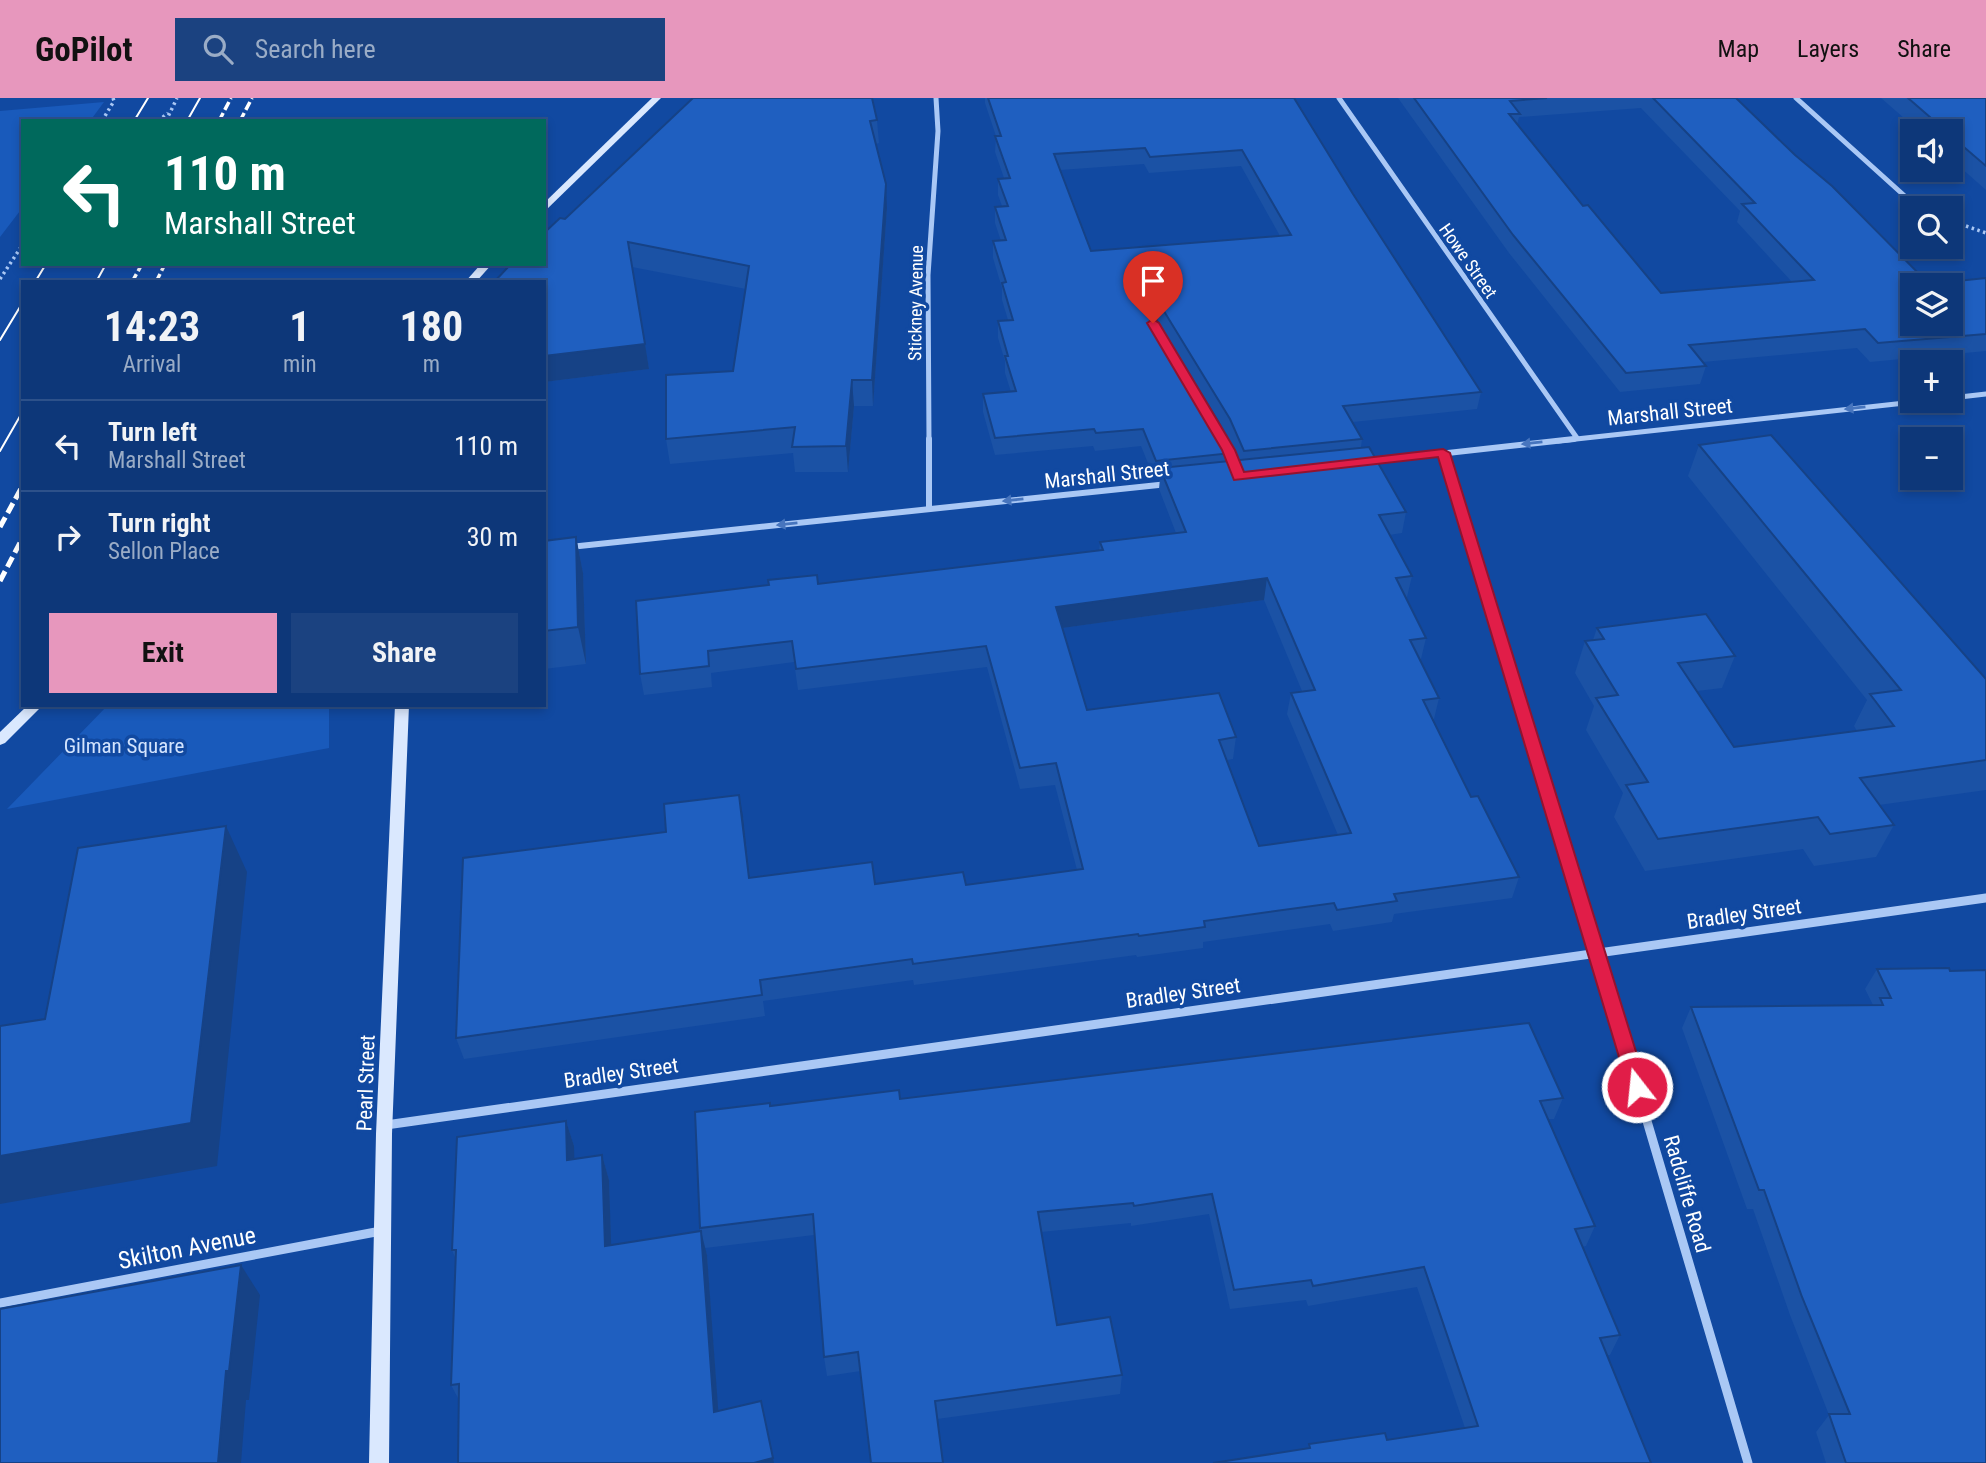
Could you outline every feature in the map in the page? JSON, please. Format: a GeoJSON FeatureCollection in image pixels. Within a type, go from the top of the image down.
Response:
{"type":"FeatureCollection","features":[{"type":"Feature","properties":{"kind":"street"},"geometry":{"type":"LineString","coordinates":[[546,207],[657,98]]}},
{"type":"Feature","properties":{"kind":"street","name":"Stickney Avenue"},"geometry":{"type":"LineString","coordinates":[[929,509],[928,275],[937,131],[936,98]]}},
{"type":"Feature","properties":{"kind":"street","name":"Howe Street"},"geometry":{"type":"LineString","coordinates":[[1339,98],[1577,438]]}},
{"type":"Feature","properties":{"kind":"street"},"geometry":{"type":"LineString","coordinates":[[1796,98],[1905,196]]}},
{"type":"Feature","properties":{"kind":"street"},"geometry":{"type":"LineString","coordinates":[[472,280],[485,266]]}},
{"type":"Feature","properties":{"kind":"street"},"geometry":{"type":"LineString","coordinates":[[1963,397],[1986,394]]}},
{"type":"Feature","properties":{"kind":"street","name":"Marshall Street"},"geometry":{"type":"LineString","coordinates":[[1361,463],[1900,403]]}},
{"type":"Feature","properties":{"kind":"street","name":"Radcliffe Road"},"geometry":{"type":"LineString","coordinates":[[1443,453],[1598,952],[1748,1463]]}},
{"type":"Feature","properties":{"kind":"street","name":"Marshall Street"},"geometry":{"type":"LineString","coordinates":[[558,548],[1172,484]]}},
{"type":"Feature","properties":{"kind":"street"},"geometry":{"type":"LineString","coordinates":[[0,740],[34,707]]}},
{"type":"Feature","properties":{"kind":"street","name":"Pearl Street"},"geometry":{"type":"LineString","coordinates":[[379,1463],[381,1231],[402,707]]}},
{"type":"Feature","properties":{"kind":"street","name":"Bradley Street"},"geometry":{"type":"LineString","coordinates":[[385,1125],[1986,898]]}},
{"type":"Feature","properties":{"kind":"street","name":"Skilton Avenue"},"geometry":{"type":"LineString","coordinates":[[0,1303],[381,1231]]}},
{"type":"Feature","properties":{"kind":"path"},"geometry":{"type":"LineString","coordinates":[[103,119],[114,101],[113,98]]}},
{"type":"Feature","properties":{"kind":"path"},"geometry":{"type":"LineString","coordinates":[[166,119],[177,98]]}},
{"type":"Feature","properties":{"kind":"path"},"geometry":{"type":"LineString","coordinates":[[160,119],[168,113]]}},
{"type":"Feature","properties":{"kind":"path"},"geometry":{"type":"LineString","coordinates":[[1966,226],[1986,233]]}},
{"type":"Feature","properties":{"kind":"path"},"geometry":{"type":"LineString","coordinates":[[0,279],[21,247]]}},
{"type":"Feature","properties":{"kind":"green space"},"geometry":{"type":"Polygon","coordinates":[[[104,102],[91,119],[21,119],[21,210],[0,237],[0,111],[104,102]]]}},
{"type":"Feature","properties":{"kind":"green space","name":"Gilman Square"},"geometry":{"type":"Polygon","coordinates":[[[106,707],[329,707],[329,748],[7,809],[106,707]]]}},
{"type":"Feature","properties":{"kind":"building"},"geometry":{"type":"Polygon","coordinates":[[[693,98],[872,98],[877,120],[870,121],[886,184],[872,380],[852,380],[846,446],[792,447],[795,427],[666,439],[666,375],[733,371],[749,266],[628,242],[645,344],[546,356],[546,280],[496,280],[509,266],[546,266],[546,231],[560,218],[565,219],[693,98]]]}},
{"type":"Feature","properties":{"kind":"building"},"geometry":{"type":"Polygon","coordinates":[[[988,98],[1294,98],[1481,392],[1343,406],[1362,439],[1244,451],[1230,419],[1159,303],[1153,301],[1149,304],[1150,309],[1219,423],[1232,453],[1156,461],[1143,429],[1096,433],[1094,429],[995,438],[983,394],[1016,391],[998,321],[1013,320],[1002,283],[1006,282],[993,241],[1006,240],[995,207],[1008,206],[998,179],[1010,178],[995,136],[1001,136],[988,98]],[[1145,148],[1054,154],[1091,251],[1291,235],[1242,150],[1150,157],[1145,148]]]}},
{"type":"Feature","properties":{"kind":"building"},"geometry":{"type":"Polygon","coordinates":[[[1414,98],[1547,98],[1510,101],[1520,114],[1509,114],[1583,206],[1588,205],[1661,293],[1814,280],[1742,204],[1755,203],[1653,98],[1736,98],[1795,155],[1832,186],[1900,255],[1900,259],[1904,259],[1918,273],[1900,273],[1900,336],[1962,336],[1878,343],[1865,329],[1689,345],[1706,366],[1626,373],[1513,235],[1414,98]]]}},
{"type":"Feature","properties":{"kind":"building"},"geometry":{"type":"Polygon","coordinates":[[[1908,98],[1986,98],[1986,166],[1963,146],[1963,119],[1932,119],[1908,98]]]}},
{"type":"Feature","properties":{"kind":"building"},"geometry":{"type":"Polygon","coordinates":[[[1986,278],[1986,334],[1963,336],[1963,280],[1986,278]]]}},
{"type":"Feature","properties":{"kind":"building"},"geometry":{"type":"Polygon","coordinates":[[[1771,435],[1986,679],[1986,760],[1860,778],[1894,825],[1830,834],[1818,817],[1658,839],[1626,785],[1648,782],[1596,698],[1618,695],[1585,641],[1604,639],[1597,628],[1706,614],[1735,656],[1678,663],[1734,747],[1894,726],[1870,694],[1901,690],[1699,445],[1771,435]]]}},
{"type":"Feature","properties":{"kind":"building"},"geometry":{"type":"Polygon","coordinates":[[[1369,447],[1406,512],[1379,515],[1412,576],[1396,578],[1426,638],[1410,640],[1439,698],[1423,700],[1471,797],[1478,796],[1519,877],[1394,894],[1397,901],[1337,910],[1334,903],[1204,921],[1205,927],[1139,936],[1138,934],[913,964],[912,959],[760,980],[762,995],[456,1038],[463,858],[666,832],[664,804],[739,795],[749,878],[872,862],[875,884],[963,872],[966,885],[1083,869],[1056,763],[1020,768],[986,646],[796,669],[792,641],[708,651],[709,666],[640,674],[636,601],[769,585],[768,580],[817,575],[818,584],[1103,550],[1100,542],[1186,532],[1160,468],[1369,447]],[[1267,578],[1056,607],[1087,710],[1219,693],[1236,737],[1219,740],[1259,846],[1351,833],[1291,693],[1315,690],[1267,578]]]}},
{"type":"Feature","properties":{"kind":"building"},"geometry":{"type":"Polygon","coordinates":[[[576,537],[578,627],[546,631],[546,541],[576,537]]]}},
{"type":"Feature","properties":{"kind":"building"},"geometry":{"type":"Polygon","coordinates":[[[226,826],[191,1123],[0,1156],[0,1026],[45,1019],[78,848],[226,826]]]}},
{"type":"Feature","properties":{"kind":"building"},"geometry":{"type":"Polygon","coordinates":[[[1949,968],[1950,971],[1986,970],[1986,1463],[1846,1463],[1829,1414],[1850,1414],[1802,1297],[1764,1190],[1759,1190],[1691,1007],[1883,1005],[1880,998],[1891,998],[1877,969],[1949,968]]]}},
{"type":"Feature","properties":{"kind":"building"},"geometry":{"type":"Polygon","coordinates":[[[1529,1023],[1563,1098],[1540,1101],[1595,1226],[1575,1229],[1620,1335],[1600,1338],[1651,1463],[1213,1463],[1310,1448],[1309,1444],[1385,1433],[1387,1440],[1478,1426],[1424,1267],[1313,1286],[1311,1280],[1234,1290],[1212,1194],[1134,1206],[1133,1203],[1038,1212],[1057,1325],[1110,1317],[1122,1375],[935,1401],[943,1463],[871,1463],[858,1352],[824,1357],[813,1214],[700,1228],[695,1112],[899,1090],[900,1099],[1529,1023]]]}},
{"type":"Feature","properties":{"kind":"building"},"geometry":{"type":"Polygon","coordinates":[[[566,1121],[567,1160],[602,1155],[605,1246],[701,1231],[714,1412],[761,1401],[773,1458],[754,1463],[458,1463],[459,1384],[451,1385],[456,1250],[452,1250],[457,1137],[566,1121]]]}},
{"type":"Feature","properties":{"kind":"building"},"geometry":{"type":"Polygon","coordinates":[[[241,1265],[229,1371],[226,1371],[218,1463],[0,1463],[0,1309],[241,1265]]]}},
{"type":"Feature","properties":{"kind":"tram line"},"geometry":{"type":"LineString","coordinates":[[135,119],[148,98]]}},
{"type":"Feature","properties":{"kind":"tram line"},"geometry":{"type":"LineString","coordinates":[[188,119],[200,98]]}},
{"type":"Feature","properties":{"kind":"tram line"},"geometry":{"type":"LineString","coordinates":[[36,280],[45,266]]}},
{"type":"Feature","properties":{"kind":"tram line"},"geometry":{"type":"LineString","coordinates":[[97,280],[105,266]]}},
{"type":"Feature","properties":{"kind":"tram line"},"geometry":{"type":"LineString","coordinates":[[0,340],[21,305]]}},
{"type":"Feature","properties":{"kind":"tram line"},"geometry":{"type":"LineString","coordinates":[[0,451],[21,414]]}},
{"type":"Feature","properties":{"kind":"railway"},"geometry":{"type":"LineString","coordinates":[[220,119],[231,98]]}},
{"type":"Feature","properties":{"kind":"railway"},"geometry":{"type":"LineString","coordinates":[[241,119],[252,98]]}},
{"type":"Feature","properties":{"kind":"railway"},"geometry":{"type":"LineString","coordinates":[[133,280],[141,266]]}},
{"type":"Feature","properties":{"kind":"railway"},"geometry":{"type":"LineString","coordinates":[[157,280],[164,266]]}},
{"type":"Feature","properties":{"kind":"railway"},"geometry":{"type":"LineString","coordinates":[[0,527],[21,489]]}},
{"type":"Feature","properties":{"kind":"railway"},"geometry":{"type":"LineString","coordinates":[[0,581],[21,541]]}},
{"type":"Feature","properties":{"kind":"route"},"geometry":{"type":"LineString","coordinates":[[1153,323],[1229,450],[1239,477],[1443,453],[1598,952],[1637,1087]]}}]}
